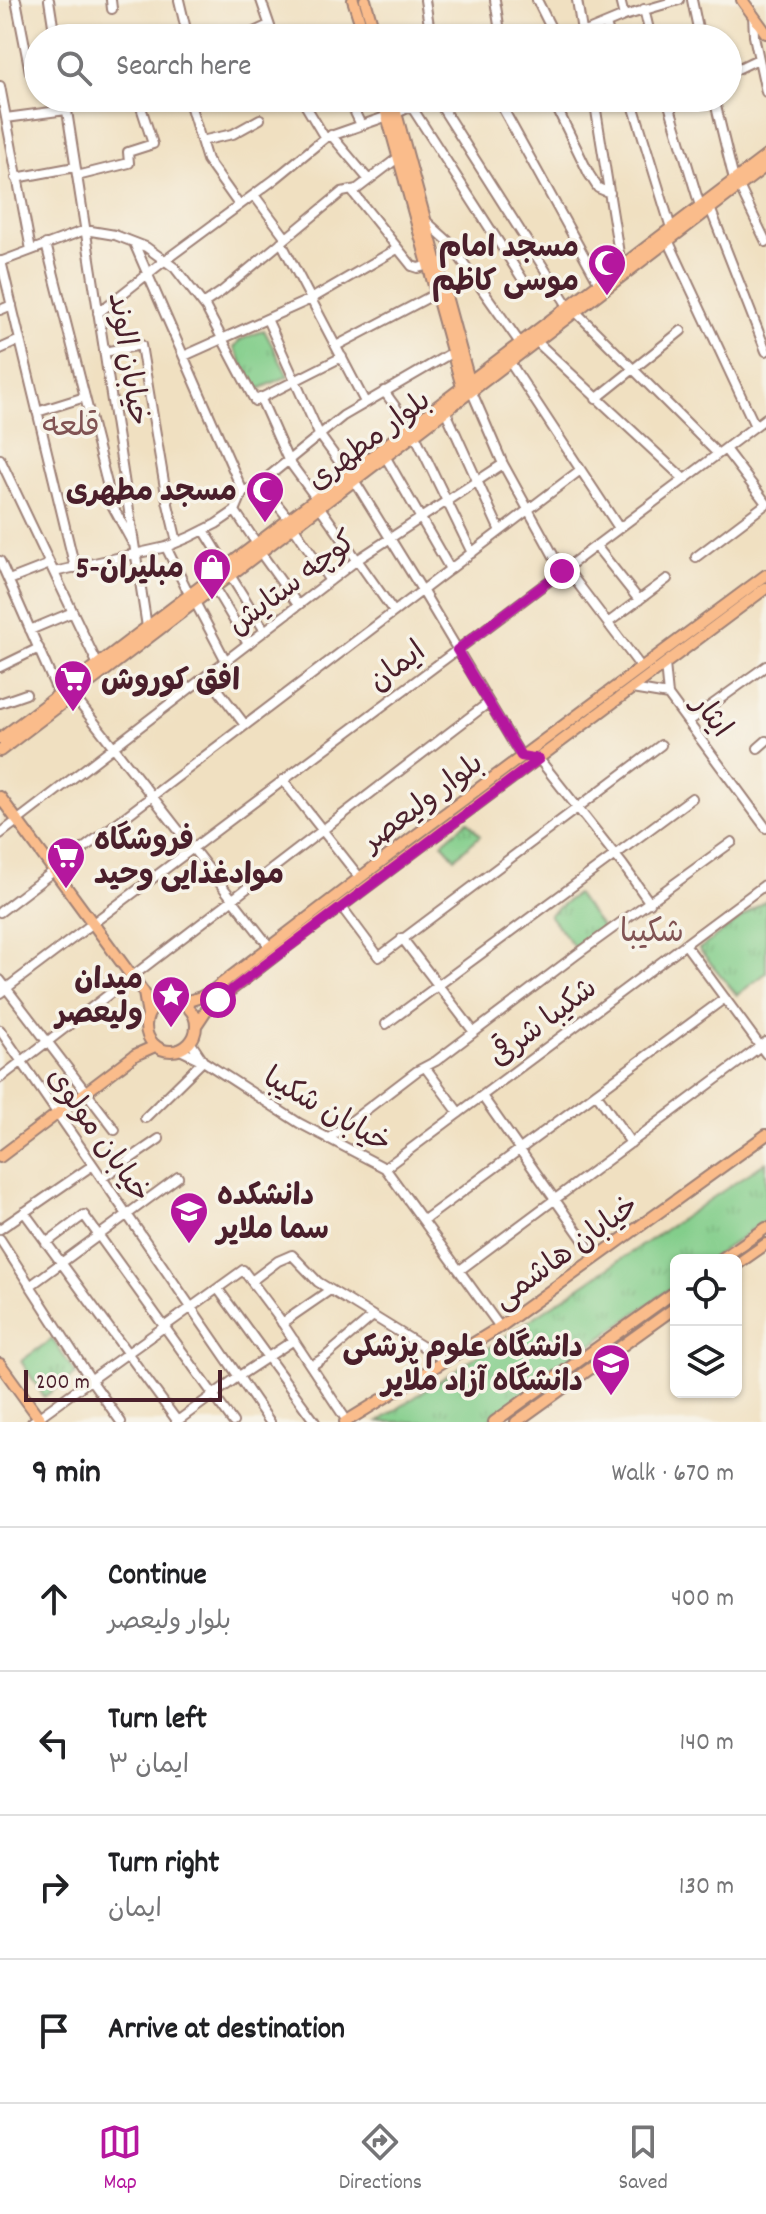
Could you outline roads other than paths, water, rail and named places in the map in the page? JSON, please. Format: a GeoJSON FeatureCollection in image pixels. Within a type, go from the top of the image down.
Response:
{"type":"FeatureCollection","features":[{"type":"Feature","properties":{"kind":"main road"},"geometry":{"type":"LineString","coordinates":[[353,0],[361,24]]}},
{"type":"Feature","properties":{"kind":"main road"},"geometry":{"type":"LineString","coordinates":[[365,0],[372,24]]}},
{"type":"Feature","properties":{"kind":"main road"},"geometry":{"type":"LineString","coordinates":[[742,0],[766,32]]}},
{"type":"Feature","properties":{"kind":"main road"},"geometry":{"type":"LineString","coordinates":[[390,112],[427,222],[467,386]]}},
{"type":"Feature","properties":{"kind":"main road"},"geometry":{"type":"LineString","coordinates":[[392,115],[399,157],[453,352],[467,386]]}},
{"type":"Feature","properties":{"kind":"main road","name":"بلوار مطهری"},"geometry":{"type":"LineString","coordinates":[[0,751],[520,343],[668,240],[766,156]]}},
{"type":"Feature","properties":{"kind":"main road","name":"بلوار مطهری"},"geometry":{"type":"LineString","coordinates":[[737,183],[766,166]]}},
{"type":"Feature","properties":{"kind":"main road","name":"بلوار مطهری"},"geometry":{"type":"LineString","coordinates":[[351,477],[385,456],[412,430],[445,410],[467,386],[536,341],[599,283],[671,228],[705,207]]}},
{"type":"Feature","properties":{"kind":"main road","name":"بلوار مطهری"},"geometry":{"type":"LineString","coordinates":[[0,739],[147,627],[214,587],[229,571]]}},
{"type":"Feature","properties":{"kind":"main road","name":"بلوار ولیعصر"},"geometry":{"type":"LineString","coordinates":[[182,1003],[212,991],[766,575]]}},
{"type":"Feature","properties":{"kind":"main road","name":"بلوار ولیعصر"},"geometry":{"type":"LineString","coordinates":[[197,1024],[218,1000],[766,589]]}},
{"type":"Feature","properties":{"kind":"main road"},"geometry":{"type":"LineString","coordinates":[[521,756],[539,759]]}},
{"type":"Feature","properties":{"kind":"main road"},"geometry":{"type":"LineString","coordinates":[[0,797],[144,993],[148,1016],[135,1055]]}},
{"type":"Feature","properties":{"kind":"main road"},"geometry":{"type":"LineString","coordinates":[[144,993],[182,1003],[192,1011],[197,1024],[191,1043],[180,1050],[167,1052],[150,1042],[146,1029]]}},
{"type":"Feature","properties":{"kind":"main road"},"geometry":{"type":"LineString","coordinates":[[148,1016],[156,1006],[169,1001]]}},
{"type":"Feature","properties":{"kind":"main road"},"geometry":{"type":"LineString","coordinates":[[0,1157],[135,1055],[155,1046]]}},
{"type":"Feature","properties":{"kind":"main road","name":"خیابان هاشمی"},"geometry":{"type":"LineString","coordinates":[[346,1421],[500,1327],[766,1135]]}},
{"type":"Feature","properties":{"kind":"main road"},"geometry":{"type":"LineString","coordinates":[[729,1254],[766,1228]]}},
{"type":"Feature","properties":{"kind":"main road"},"geometry":{"type":"LineString","coordinates":[[742,1261],[766,1244]]}},
{"type":"Feature","properties":{"kind":"main road"},"geometry":{"type":"LineString","coordinates":[[494,1422],[670,1295]]}},
{"type":"Feature","properties":{"kind":"main road"},"geometry":{"type":"LineString","coordinates":[[516,1422],[670,1311]]}},
{"type":"Feature","properties":{"kind":"main road"},"geometry":{"type":"LineString","coordinates":[[0,1364],[38,1420]]}},
{"type":"Feature","properties":{"kind":"street"},"geometry":{"type":"LineString","coordinates":[[16,0],[24,41]]}},
{"type":"Feature","properties":{"kind":"street"},"geometry":{"type":"LineString","coordinates":[[49,0],[53,24]]}},
{"type":"Feature","properties":{"kind":"street"},"geometry":{"type":"LineString","coordinates":[[179,0],[185,24]]}},
{"type":"Feature","properties":{"kind":"street"},"geometry":{"type":"LineString","coordinates":[[261,0],[269,24]]}},
{"type":"Feature","properties":{"kind":"street"},"geometry":{"type":"LineString","coordinates":[[425,0],[429,24]]}},
{"type":"Feature","properties":{"kind":"street"},"geometry":{"type":"LineString","coordinates":[[495,0],[499,24]]}},
{"type":"Feature","properties":{"kind":"street"},"geometry":{"type":"LineString","coordinates":[[537,0],[549,24]]}},
{"type":"Feature","properties":{"kind":"street"},"geometry":{"type":"LineString","coordinates":[[577,0],[581,24]]}},
{"type":"Feature","properties":{"kind":"street"},"geometry":{"type":"LineString","coordinates":[[620,0],[624,16]]}},
{"type":"Feature","properties":{"kind":"street"},"geometry":{"type":"LineString","coordinates":[[606,24],[679,0]]}},
{"type":"Feature","properties":{"kind":"street"},"geometry":{"type":"LineString","coordinates":[[692,0],[697,24]]}},
{"type":"Feature","properties":{"kind":"street"},"geometry":{"type":"LineString","coordinates":[[644,9],[648,24]]}},
{"type":"Feature","properties":{"kind":"street"},"geometry":{"type":"LineString","coordinates":[[753,14],[758,59],[766,92]]}},
{"type":"Feature","properties":{"kind":"street"},"geometry":{"type":"LineString","coordinates":[[742,67],[758,59]]}},
{"type":"Feature","properties":{"kind":"street"},"geometry":{"type":"LineString","coordinates":[[0,86],[31,250]]}},
{"type":"Feature","properties":{"kind":"street"},"geometry":{"type":"LineString","coordinates":[[6,118],[51,112]]}},
{"type":"Feature","properties":{"kind":"street","name":"خیابان الوند"},"geometry":{"type":"LineString","coordinates":[[66,112],[147,627]]}},
{"type":"Feature","properties":{"kind":"street"},"geometry":{"type":"LineString","coordinates":[[16,178],[129,163],[128,152],[153,144],[144,112]]}},
{"type":"Feature","properties":{"kind":"street"},"geometry":{"type":"LineString","coordinates":[[192,112],[207,160],[239,205]]}},
{"type":"Feature","properties":{"kind":"street"},"geometry":{"type":"LineString","coordinates":[[311,112],[328,136],[369,180]]}},
{"type":"Feature","properties":{"kind":"street"},"geometry":{"type":"LineString","coordinates":[[355,112],[361,125]]}},
{"type":"Feature","properties":{"kind":"street"},"geometry":{"type":"LineString","coordinates":[[98,313],[328,136],[398,112]]}},
{"type":"Feature","properties":{"kind":"street"},"geometry":{"type":"LineString","coordinates":[[415,112],[525,283]]}},
{"type":"Feature","properties":{"kind":"street"},"geometry":{"type":"LineString","coordinates":[[445,112],[572,308],[633,370],[722,451],[766,504],[696,557]]}},
{"type":"Feature","properties":{"kind":"street"},"geometry":{"type":"LineString","coordinates":[[505,112],[599,283]]}},
{"type":"Feature","properties":{"kind":"street"},"geometry":{"type":"LineString","coordinates":[[559,112],[589,174],[598,188],[610,193]]}},
{"type":"Feature","properties":{"kind":"street"},"geometry":{"type":"LineString","coordinates":[[596,112],[621,266]]}},
{"type":"Feature","properties":{"kind":"street"},"geometry":{"type":"LineString","coordinates":[[635,112],[671,228]]}},
{"type":"Feature","properties":{"kind":"street"},"geometry":{"type":"LineString","coordinates":[[672,112],[705,207],[766,351]]}},
{"type":"Feature","properties":{"kind":"street"},"geometry":{"type":"LineString","coordinates":[[718,112],[737,183],[766,242]]}},
{"type":"Feature","properties":{"kind":"street"},"geometry":{"type":"LineString","coordinates":[[201,141],[233,134],[260,119]]}},
{"type":"Feature","properties":{"kind":"street"},"geometry":{"type":"LineString","coordinates":[[203,304],[342,192],[357,189],[399,157]]}},
{"type":"Feature","properties":{"kind":"street"},"geometry":{"type":"LineString","coordinates":[[351,190],[412,266],[429,265]]}},
{"type":"Feature","properties":{"kind":"street"},"geometry":{"type":"LineString","coordinates":[[254,195],[284,240],[365,402]]}},
{"type":"Feature","properties":{"kind":"street"},"geometry":{"type":"LineString","coordinates":[[427,222],[448,241],[520,343]]}},
{"type":"Feature","properties":{"kind":"street"},"geometry":{"type":"LineString","coordinates":[[75,568],[0,262],[85,230],[115,235],[146,247],[175,268],[203,304],[288,460],[394,612]]}},
{"type":"Feature","properties":{"kind":"street"},"geometry":{"type":"LineString","coordinates":[[668,240],[755,426]]}},
{"type":"Feature","properties":{"kind":"street"},"geometry":{"type":"LineString","coordinates":[[134,243],[243,492]]}},
{"type":"Feature","properties":{"kind":"street"},"geometry":{"type":"LineString","coordinates":[[46,244],[113,507],[135,550]]}},
{"type":"Feature","properties":{"kind":"street"},"geometry":{"type":"LineString","coordinates":[[184,356],[311,299],[397,249]]}},
{"type":"Feature","properties":{"kind":"street"},"geometry":{"type":"LineString","coordinates":[[336,346],[437,293]]}},
{"type":"Feature","properties":{"kind":"street"},"geometry":{"type":"LineString","coordinates":[[0,310],[12,305]]}},
{"type":"Feature","properties":{"kind":"street"},"geometry":{"type":"LineString","coordinates":[[267,319],[319,434],[390,538],[521,756]]}},
{"type":"Feature","properties":{"kind":"street"},"geometry":{"type":"LineString","coordinates":[[596,399],[681,331]]}},
{"type":"Feature","properties":{"kind":"street"},"geometry":{"type":"LineString","coordinates":[[0,349],[20,340]]}},
{"type":"Feature","properties":{"kind":"street"},"geometry":{"type":"LineString","coordinates":[[536,341],[684,479]]}},
{"type":"Feature","properties":{"kind":"street"},"geometry":{"type":"LineString","coordinates":[[104,352],[141,345],[177,542]]}},
{"type":"Feature","properties":{"kind":"street"},"geometry":{"type":"LineString","coordinates":[[5,576],[52,568],[75,568],[135,550],[166,547],[204,530],[235,511],[243,492],[260,483],[319,434],[365,402],[453,352]]}},
{"type":"Feature","properties":{"kind":"street"},"geometry":{"type":"LineString","coordinates":[[257,399],[342,357]]}},
{"type":"Feature","properties":{"kind":"street"},"geometry":{"type":"LineString","coordinates":[[509,361],[619,528]]}},
{"type":"Feature","properties":{"kind":"street"},"geometry":{"type":"LineString","coordinates":[[467,386],[527,511],[564,569],[609,622],[641,667]]}},
{"type":"Feature","properties":{"kind":"street"},"geometry":{"type":"LineString","coordinates":[[384,391],[412,430],[472,553]]}},
{"type":"Feature","properties":{"kind":"street"},"geometry":{"type":"LineString","coordinates":[[37,412],[85,397]]}},
{"type":"Feature","properties":{"kind":"street"},"geometry":{"type":"LineString","coordinates":[[445,410],[500,531]]}},
{"type":"Feature","properties":{"kind":"street","name":"ایمان"},"geometry":{"type":"LineString","coordinates":[[3,990],[766,418]]}},
{"type":"Feature","properties":{"kind":"street"},"geometry":{"type":"LineString","coordinates":[[385,456],[450,569]]}},
{"type":"Feature","properties":{"kind":"street"},"geometry":{"type":"LineString","coordinates":[[0,459],[98,665]]}},
{"type":"Feature","properties":{"kind":"street","name":"کوچه ستایش"},"geometry":{"type":"LineString","coordinates":[[0,834],[357,560],[503,464]]}},
{"type":"Feature","properties":{"kind":"street"},"geometry":{"type":"LineString","coordinates":[[0,912],[579,471]]}},
{"type":"Feature","properties":{"kind":"street"},"geometry":{"type":"LineString","coordinates":[[260,483],[330,581]]}},
{"type":"Feature","properties":{"kind":"street"},"geometry":{"type":"LineString","coordinates":[[235,511],[298,605]]}},
{"type":"Feature","properties":{"kind":"street"},"geometry":{"type":"LineString","coordinates":[[204,530],[265,631]]}},
{"type":"Feature","properties":{"kind":"street"},"geometry":{"type":"LineString","coordinates":[[596,546],[639,600]]}},
{"type":"Feature","properties":{"kind":"street"},"geometry":{"type":"LineString","coordinates":[[166,547],[226,661]]}},
{"type":"Feature","properties":{"kind":"street"},"geometry":{"type":"LineString","coordinates":[[0,561],[59,695]]}},
{"type":"Feature","properties":{"kind":"street"},"geometry":{"type":"LineString","coordinates":[[609,622],[667,579]]}},
{"type":"Feature","properties":{"kind":"street"},"geometry":{"type":"LineString","coordinates":[[214,587],[248,644]]}},
{"type":"Feature","properties":{"kind":"street"},"geometry":{"type":"LineString","coordinates":[[30,630],[73,612]]}},
{"type":"Feature","properties":{"kind":"street"},"geometry":{"type":"LineString","coordinates":[[0,667],[39,648]]}},
{"type":"Feature","properties":{"kind":"street","name":"ایثار"},"geometry":{"type":"LineString","coordinates":[[665,664],[668,695],[766,828]]}},
{"type":"Feature","properties":{"kind":"street"},"geometry":{"type":"LineString","coordinates":[[688,722],[766,666]]}},
{"type":"Feature","properties":{"kind":"street"},"geometry":{"type":"LineString","coordinates":[[207,675],[245,725]]}},
{"type":"Feature","properties":{"kind":"street"},"geometry":{"type":"LineString","coordinates":[[632,689],[668,695]]}},
{"type":"Feature","properties":{"kind":"street"},"geometry":{"type":"LineString","coordinates":[[0,703],[26,694]]}},
{"type":"Feature","properties":{"kind":"street"},"geometry":{"type":"LineString","coordinates":[[73,695],[269,946]]}},
{"type":"Feature","properties":{"kind":"street"},"geometry":{"type":"LineString","coordinates":[[0,1078],[488,703]]}},
{"type":"Feature","properties":{"kind":"street"},"geometry":{"type":"LineString","coordinates":[[758,748],[766,741]]}},
{"type":"Feature","properties":{"kind":"street"},"geometry":{"type":"LineString","coordinates":[[341,906],[379,957],[661,745]]}},
{"type":"Feature","properties":{"kind":"street"},"geometry":{"type":"LineString","coordinates":[[539,759],[650,903]]}},
{"type":"Feature","properties":{"kind":"street"},"geometry":{"type":"LineString","coordinates":[[283,780],[360,878]]}},
{"type":"Feature","properties":{"kind":"street"},"geometry":{"type":"LineString","coordinates":[[386,1024],[692,798]]}},
{"type":"Feature","properties":{"kind":"street"},"geometry":{"type":"LineString","coordinates":[[328,1139],[732,842]]}},
{"type":"Feature","properties":{"kind":"street","name":"شکیبا شرقی"},"geometry":{"type":"LineString","coordinates":[[385,1168],[766,884]]}},
{"type":"Feature","properties":{"kind":"street"},"geometry":{"type":"LineString","coordinates":[[402,938],[474,1032]]}},
{"type":"Feature","properties":{"kind":"street"},"geometry":{"type":"LineString","coordinates":[[460,1270],[764,1048],[685,944]]}},
{"type":"Feature","properties":{"kind":"street"},"geometry":{"type":"LineString","coordinates":[[0,980],[3,990],[47,1041],[115,1130]]}},
{"type":"Feature","properties":{"kind":"street"},"geometry":{"type":"LineString","coordinates":[[424,1220],[725,998]]}},
{"type":"Feature","properties":{"kind":"street","name":"خیابان مولوی"},"geometry":{"type":"LineString","coordinates":[[0,1030],[270,1422]]}},
{"type":"Feature","properties":{"kind":"street"},"geometry":{"type":"LineString","coordinates":[[145,1118],[203,1061],[191,1043]]}},
{"type":"Feature","properties":{"kind":"street","name":"خیابان شکیبا"},"geometry":{"type":"LineString","coordinates":[[180,1050],[203,1061],[299,1123],[385,1168],[500,1327]]}},
{"type":"Feature","properties":{"kind":"street"},"geometry":{"type":"LineString","coordinates":[[425,1067],[459,1113]]}},
{"type":"Feature","properties":{"kind":"street"},"geometry":{"type":"LineString","coordinates":[[596,1093],[631,1143]]}},
{"type":"Feature","properties":{"kind":"street"},"geometry":{"type":"LineString","coordinates":[[482,1096],[596,1258]]}},
{"type":"Feature","properties":{"kind":"street"},"geometry":{"type":"LineString","coordinates":[[102,1178],[159,1139]]}},
{"type":"Feature","properties":{"kind":"street"},"geometry":{"type":"LineString","coordinates":[[0,1229],[93,1165]]}},
{"type":"Feature","properties":{"kind":"street"},"geometry":{"type":"LineString","coordinates":[[30,1286],[178,1177]]}},
{"type":"Feature","properties":{"kind":"street"},"geometry":{"type":"LineString","coordinates":[[24,1212],[177,1422],[294,1340]]}},
{"type":"Feature","properties":{"kind":"street"},"geometry":{"type":"LineString","coordinates":[[46,1243],[84,1215],[233,1422]]}},
{"type":"Feature","properties":{"kind":"street"},"geometry":{"type":"LineString","coordinates":[[0,1239],[121,1422]]}},
{"type":"Feature","properties":{"kind":"street"},"geometry":{"type":"LineString","coordinates":[[253,1280],[278,1261],[292,1255],[318,1282],[446,1361]]}},
{"type":"Feature","properties":{"kind":"street"},"geometry":{"type":"LineString","coordinates":[[38,1420],[243,1270],[294,1340],[346,1421]]}},
{"type":"Feature","properties":{"kind":"street"},"geometry":{"type":"LineString","coordinates":[[218,1289],[315,1422]]}},
{"type":"Feature","properties":{"kind":"street"},"geometry":{"type":"LineString","coordinates":[[282,1323],[330,1290]]}},
{"type":"Feature","properties":{"kind":"street"},"geometry":{"type":"LineString","coordinates":[[311,1366],[373,1316]]}},
{"type":"Feature","properties":{"kind":"place","name":"مسجد امام موسی کاظم"},"geometry":{"type":"Point","coordinates":[607,297]}},
{"type":"Feature","properties":{"kind":"place","name":"مسجد مطهری"},"geometry":{"type":"Point","coordinates":[265,524]}},
{"type":"Feature","properties":{"kind":"place","name":"مبلیران-5"},"geometry":{"type":"Point","coordinates":[212,601]}},
{"type":"Feature","properties":{"kind":"place","name":"افق کوروش"},"geometry":{"type":"Point","coordinates":[73,713]}},
{"type":"Feature","properties":{"kind":"place","name":"فروشگاه موادغذایی وحید"},"geometry":{"type":"Point","coordinates":[66,890]}},
{"type":"Feature","properties":{"kind":"place","name":"میدان ولیعصر"},"geometry":{"type":"Point","coordinates":[171,1029]}},
{"type":"Feature","properties":{"kind":"place","name":"دانشکده سما ملایر"},"geometry":{"type":"Point","coordinates":[189,1245]}},
{"type":"Feature","properties":{"kind":"place","name":"دانشگاه علوم پزشکی دانشگاه آزاد ملایر"},"geometry":{"type":"Point","coordinates":[611,1397]}},
{"type":"Feature","properties":{"kind":"district","name":"قلعه"},"geometry":{"type":"Point","coordinates":[71,424]}},
{"type":"Feature","properties":{"kind":"district","name":"شکیبا"},"geometry":{"type":"Point","coordinates":[652,930]}}]}
